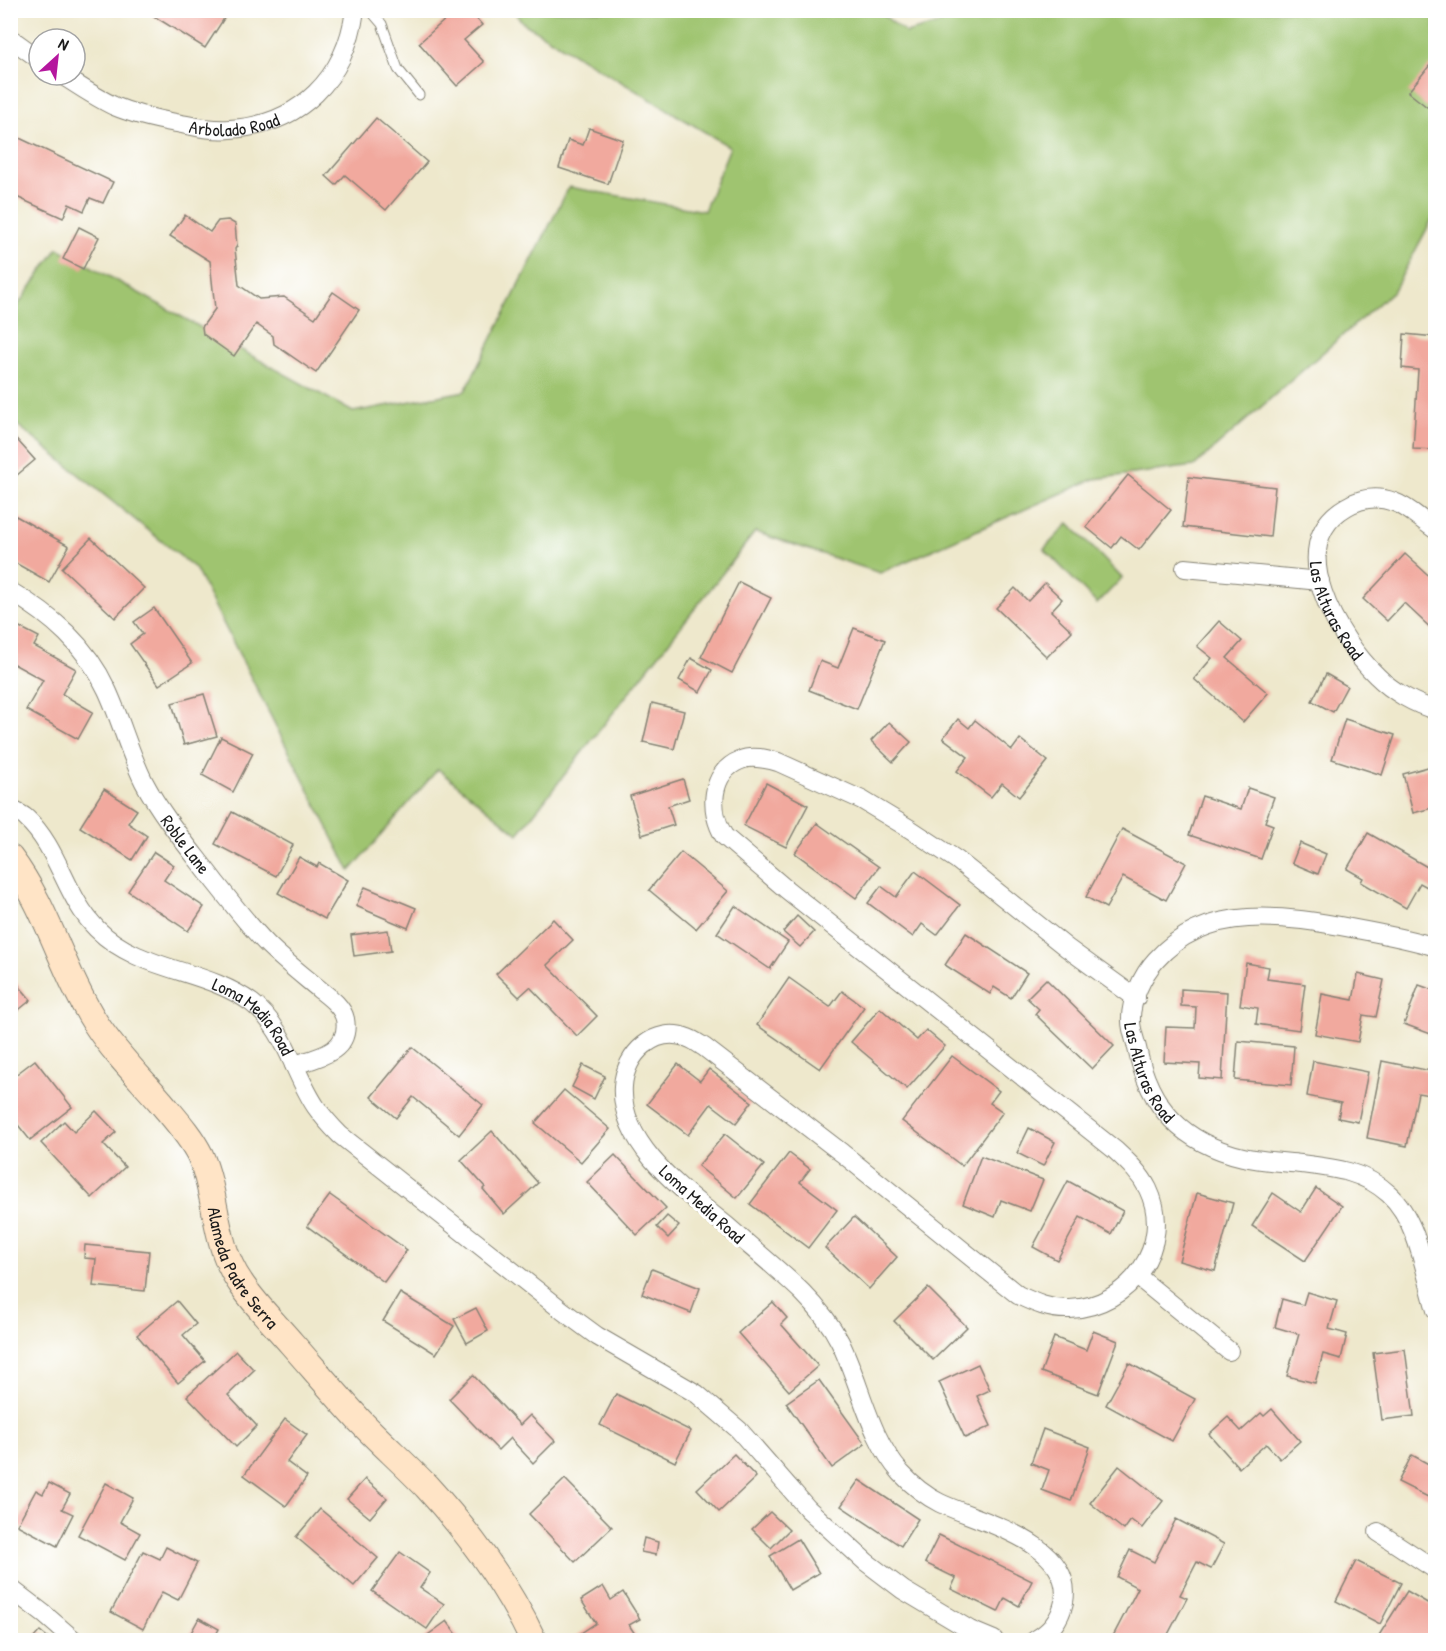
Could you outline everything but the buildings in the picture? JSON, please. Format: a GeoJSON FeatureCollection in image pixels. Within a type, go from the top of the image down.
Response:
{"type":"FeatureCollection","features":[{"type":"Feature","properties":{"kind":"street","name":"Arbolado Road"},"geometry":{"type":"LineString","coordinates":[[81,87],[115,106],[150,118],[202,128],[228,130],[255,127],[305,104],[324,86],[344,54],[353,27],[355,10]]}},
{"type":"Feature","properties":{"kind":"street"},"geometry":{"type":"LineString","coordinates":[[10,38],[27,50]]}},
{"type":"Feature","properties":{"kind":"street","name":"Las Alturas Road"},"geometry":{"type":"LineString","coordinates":[[1436,530],[1396,502],[1374,498],[1352,503],[1342,509],[1325,529],[1317,554],[1320,581],[1330,612],[1357,655],[1378,677],[1404,696],[1436,710]]}},
{"type":"Feature","properties":{"kind":"street"},"geometry":{"type":"LineString","coordinates":[[1185,568],[1320,581]]}},
{"type":"Feature","properties":{"kind":"street","name":"Roble Lane"},"geometry":{"type":"LineString","coordinates":[[10,591],[45,613],[75,641],[108,692],[130,752],[146,785],[168,820],[244,919],[277,953],[334,1001],[343,1012],[345,1028],[336,1049],[326,1055],[294,1065]]}},
{"type":"Feature","properties":{"kind":"street","name":"Loma Media Road"},"geometry":{"type":"LineString","coordinates":[[1035,1641],[1052,1628],[1062,1608],[1064,1586],[1061,1571],[1057,1565],[1028,1541],[927,1495],[900,1471],[879,1438],[841,1344],[821,1314],[804,1294],[774,1266],[669,1178],[647,1152],[630,1125],[624,1105],[623,1079],[627,1068],[641,1048],[652,1039],[676,1035],[687,1037],[704,1047],[842,1153],[1018,1295],[1040,1305],[1068,1309],[1096,1305],[1121,1291],[1137,1276],[1150,1252],[1155,1226],[1152,1199],[1147,1187],[1133,1167],[1115,1150],[732,845],[717,825],[714,814],[715,792],[719,782],[732,765],[741,759],[766,759],[778,762],[862,800],[910,829],[957,861],[1067,948],[1136,998]]}},
{"type":"Feature","properties":{"kind":"street","name":"Loma Media Road"},"geometry":{"type":"LineString","coordinates":[[10,809],[26,817],[44,839],[76,902],[89,921],[105,937],[144,959],[209,981],[230,990],[252,1004],[268,1018],[278,1032],[316,1107],[340,1135],[580,1323],[636,1360],[679,1382],[723,1415],[739,1430],[808,1509],[867,1562],[903,1590],[970,1630],[994,1641]]}},
{"type":"Feature","properties":{"kind":"street","name":"Alameda Padre Serra"},"geometry":{"type":"LineString","coordinates":[[10,858],[37,901],[75,988],[97,1027],[172,1115],[196,1149],[209,1180],[215,1216],[226,1258],[239,1281],[353,1413],[426,1486],[465,1530],[506,1589],[533,1641]]}},
{"type":"Feature","properties":{"kind":"street","name":"Las Alturas Road"},"geometry":{"type":"LineString","coordinates":[[1436,947],[1393,936],[1309,920],[1271,916],[1234,919],[1204,926],[1166,950],[1148,969],[1141,981],[1131,1021],[1148,1088],[1177,1126],[1195,1139],[1244,1158],[1335,1168],[1356,1173],[1374,1182],[1397,1203],[1413,1230],[1436,1310]]}},
{"type":"Feature","properties":{"kind":"street"},"geometry":{"type":"LineString","coordinates":[[1137,1276],[1229,1351]]}},
{"type":"Feature","properties":{"kind":"street"},"geometry":{"type":"LineString","coordinates":[[1378,1532],[1436,1570]]}},
{"type":"Feature","properties":{"kind":"street"},"geometry":{"type":"LineString","coordinates":[[10,1588],[74,1641]]}},
{"type":"Feature","properties":{"kind":"lane"},"geometry":{"type":"LineString","coordinates":[[370,10],[382,24],[398,69],[419,95]]}},
{"type":"Feature","properties":{"kind":"green space"},"geometry":{"type":"Polygon","coordinates":[[[989,10],[1435,11],[1435,214],[1394,290],[1194,466],[1094,479],[880,573],[755,532],[518,834],[438,769],[350,871],[195,568],[11,420],[11,315],[58,248],[353,412],[465,391],[569,187],[704,211],[730,147],[523,23],[514,11],[878,11],[906,33],[989,10]]]}},
{"type":"Feature","properties":{"kind":"green space"},"geometry":{"type":"Polygon","coordinates":[[[1069,523],[1122,578],[1097,604],[1044,549],[1069,523]]]}}]}
